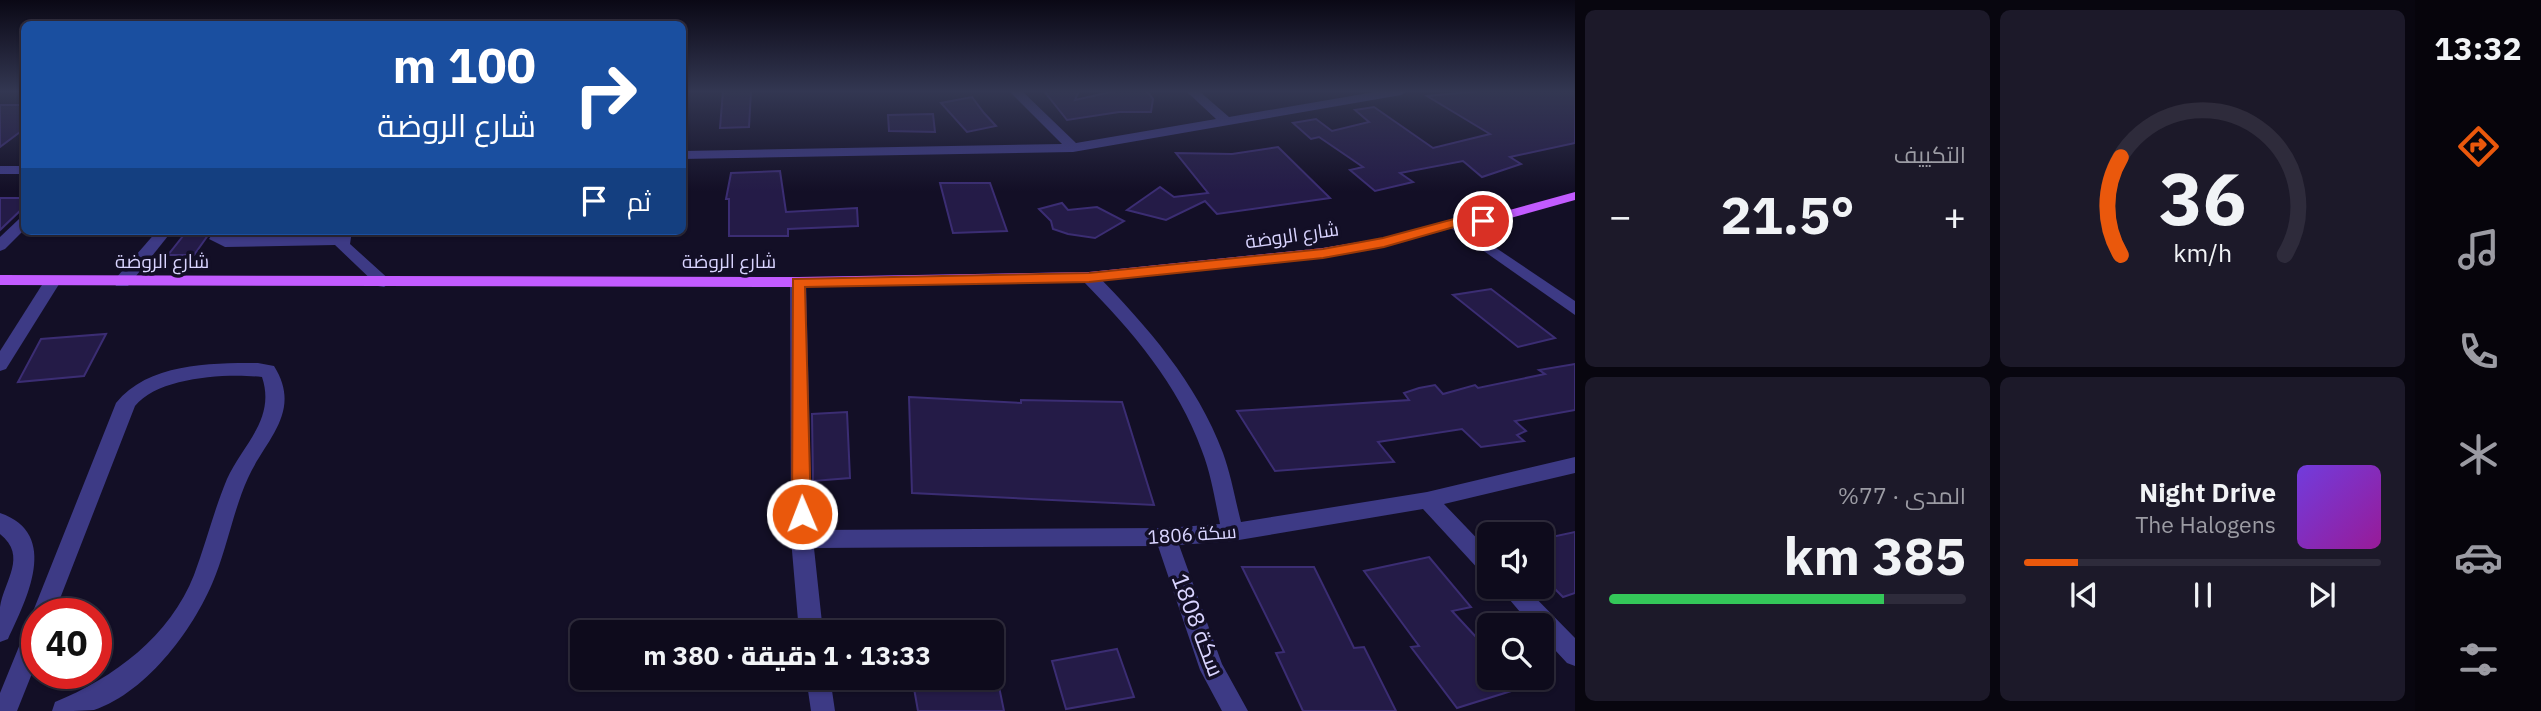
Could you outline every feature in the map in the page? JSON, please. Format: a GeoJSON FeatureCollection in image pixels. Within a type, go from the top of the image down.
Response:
{"type":"FeatureCollection","features":[{"type":"Feature","properties":{"kind":"main road","name":"شارع الروضة"},"geometry":{"type":"LineString","coordinates":[[0,281],[798,282],[1089,277],[1323,253],[1384,242],[1454,223],[1484,210],[1575,184]]}},
{"type":"Feature","properties":{"kind":"main road","name":"شارع الروضة"},"geometry":{"type":"LineString","coordinates":[[1454,223],[1483,221],[1575,196]]}},
{"type":"Feature","properties":{"kind":"street"},"geometry":{"type":"LineString","coordinates":[[1049,124],[1073,148]]}},
{"type":"Feature","properties":{"kind":"street"},"geometry":{"type":"LineString","coordinates":[[686,155],[1073,148],[1208,124]]}},
{"type":"Feature","properties":{"kind":"street"},"geometry":{"type":"LineString","coordinates":[[0,170],[21,170]]}},
{"type":"Feature","properties":{"kind":"street"},"geometry":{"type":"LineString","coordinates":[[1454,223],[1575,309]]}},
{"type":"Feature","properties":{"kind":"street"},"geometry":{"type":"LineString","coordinates":[[0,246],[21,225]]}},
{"type":"Feature","properties":{"kind":"street"},"geometry":{"type":"LineString","coordinates":[[122,282],[161,235]]}},
{"type":"Feature","properties":{"kind":"street"},"geometry":{"type":"LineString","coordinates":[[219,235],[217,239],[225,242],[344,235],[349,253],[384,282]]}},
{"type":"Feature","properties":{"kind":"street"},"geometry":{"type":"LineString","coordinates":[[1089,277],[1138,326],[1180,384],[1213,453],[1233,532]]}},
{"type":"Feature","properties":{"kind":"street"},"geometry":{"type":"LineString","coordinates":[[0,365],[53,281]]}},
{"type":"Feature","properties":{"kind":"street"},"geometry":{"type":"LineString","coordinates":[[798,282],[802,540],[810,620]]}},
{"type":"Feature","properties":{"kind":"street"},"geometry":{"type":"LineString","coordinates":[[49,598],[123,408],[136,392],[158,381],[243,369],[268,371],[274,377],[269,428],[239,475],[191,607],[175,630],[130,674],[112,686]]}},
{"type":"Feature","properties":{"kind":"street","name":"سكة 1806"},"geometry":{"type":"LineString","coordinates":[[802,540],[1166,537],[1233,532],[1427,500],[1575,466]]}},
{"type":"Feature","properties":{"kind":"street"},"geometry":{"type":"LineString","coordinates":[[1427,500],[1477,552]]}},
{"type":"Feature","properties":{"kind":"street"},"geometry":{"type":"LineString","coordinates":[[0,522],[14,531],[26,554],[23,575],[0,631]]}},
{"type":"Feature","properties":{"kind":"street","name":"سكة 1808"},"geometry":{"type":"LineString","coordinates":[[1166,537],[1212,670],[1236,711]]}},
{"type":"Feature","properties":{"kind":"street"},"geometry":{"type":"LineString","coordinates":[[1522,599],[1575,654]]}},
{"type":"Feature","properties":{"kind":"street"},"geometry":{"type":"LineString","coordinates":[[5,711],[21,670]]}},
{"type":"Feature","properties":{"kind":"street"},"geometry":{"type":"LineString","coordinates":[[64,711],[108,689]]}},
{"type":"Feature","properties":{"kind":"street"},"geometry":{"type":"LineString","coordinates":[[820,690],[823,711]]}},
{"type":"Feature","properties":{"kind":"building"},"geometry":{"type":"Polygon","coordinates":[[[0,124],[21,124],[21,131],[0,147],[0,124]]]}},
{"type":"Feature","properties":{"kind":"building"},"geometry":{"type":"Polygon","coordinates":[[[720,124],[749,124],[749,127],[720,128],[720,124]]]}},
{"type":"Feature","properties":{"kind":"building"},"geometry":{"type":"Polygon","coordinates":[[[889,124],[934,124],[935,132],[889,131],[889,124]]]}},
{"type":"Feature","properties":{"kind":"building"},"geometry":{"type":"Polygon","coordinates":[[[960,124],[996,126],[967,132],[960,124]]]}},
{"type":"Feature","properties":{"kind":"building"},"geometry":{"type":"Polygon","coordinates":[[[1294,124],[1323,124],[1332,131],[1360,124],[1399,124],[1433,148],[1490,134],[1474,124],[1575,124],[1575,143],[1510,157],[1521,164],[1482,177],[1463,161],[1400,173],[1413,182],[1375,191],[1350,170],[1363,167],[1319,137],[1311,139],[1294,124]]]}},
{"type":"Feature","properties":{"kind":"building"},"geometry":{"type":"Polygon","coordinates":[[[1278,147],[1330,198],[1217,214],[1205,201],[1166,220],[1127,210],[1160,187],[1174,197],[1208,193],[1176,153],[1232,154],[1278,147]]]}},
{"type":"Feature","properties":{"kind":"building"},"geometry":{"type":"Polygon","coordinates":[[[780,171],[786,212],[857,208],[858,226],[788,229],[788,236],[729,236],[729,199],[726,199],[731,173],[780,171]]]}},
{"type":"Feature","properties":{"kind":"building"},"geometry":{"type":"Polygon","coordinates":[[[940,183],[990,183],[1007,231],[953,233],[940,183]]]}},
{"type":"Feature","properties":{"kind":"building"},"geometry":{"type":"Polygon","coordinates":[[[0,198],[21,198],[21,210],[0,230],[0,198]]]}},
{"type":"Feature","properties":{"kind":"building"},"geometry":{"type":"Polygon","coordinates":[[[1062,203],[1068,210],[1097,207],[1124,221],[1095,238],[1068,234],[1053,229],[1051,221],[1039,209],[1062,203]]]}},
{"type":"Feature","properties":{"kind":"building"},"geometry":{"type":"Polygon","coordinates":[[[184,235],[208,235],[194,255],[168,255],[184,235]]]}},
{"type":"Feature","properties":{"kind":"building"},"geometry":{"type":"Polygon","coordinates":[[[1491,289],[1555,338],[1518,347],[1453,295],[1491,289]]]}},
{"type":"Feature","properties":{"kind":"building"},"geometry":{"type":"Polygon","coordinates":[[[106,334],[84,376],[18,382],[41,339],[106,334]]]}},
{"type":"Feature","properties":{"kind":"building"},"geometry":{"type":"Polygon","coordinates":[[[1575,364],[1575,410],[1515,421],[1526,431],[1517,435],[1524,441],[1481,447],[1462,429],[1378,442],[1394,462],[1275,471],[1237,411],[1409,400],[1404,393],[1419,388],[1435,385],[1443,394],[1475,385],[1478,388],[1545,374],[1539,370],[1575,364]]]}},
{"type":"Feature","properties":{"kind":"building"},"geometry":{"type":"Polygon","coordinates":[[[909,397],[1021,403],[1021,400],[1122,402],[1154,505],[912,493],[909,397]]]}},
{"type":"Feature","properties":{"kind":"building"},"geometry":{"type":"Polygon","coordinates":[[[847,412],[850,478],[813,481],[812,414],[847,412]]]}},
{"type":"Feature","properties":{"kind":"building"},"geometry":{"type":"Polygon","coordinates":[[[1575,532],[1575,593],[1563,597],[1554,588],[1554,536],[1575,532]]]}},
{"type":"Feature","properties":{"kind":"building"},"geometry":{"type":"Polygon","coordinates":[[[1429,557],[1471,607],[1452,611],[1477,638],[1477,690],[1514,690],[1457,708],[1411,647],[1419,646],[1364,571],[1429,557]]]}},
{"type":"Feature","properties":{"kind":"building"},"geometry":{"type":"Polygon","coordinates":[[[1242,567],[1314,567],[1354,648],[1364,647],[1396,711],[1303,711],[1276,653],[1284,652],[1242,567]]]}},
{"type":"Feature","properties":{"kind":"building"},"geometry":{"type":"Polygon","coordinates":[[[1117,649],[1134,697],[1066,709],[1052,661],[1117,649]]]}},
{"type":"Feature","properties":{"kind":"building"},"geometry":{"type":"Polygon","coordinates":[[[914,690],[1000,690],[1004,711],[918,711],[914,690]]]}},
{"type":"Feature","properties":{"kind":"route"},"geometry":{"type":"LineString","coordinates":[[802,514],[798,282],[983,281],[1089,277],[1323,253],[1384,242],[1454,223],[1483,221]]}}]}
